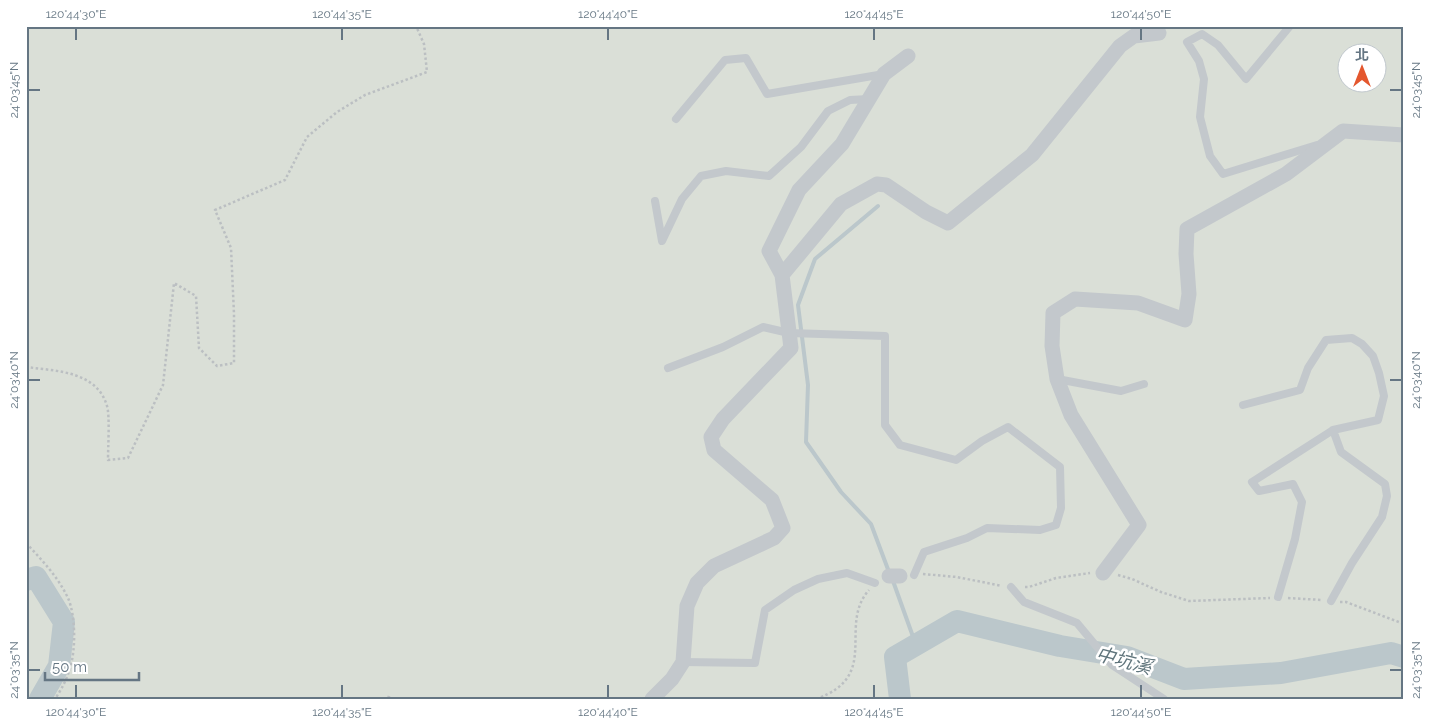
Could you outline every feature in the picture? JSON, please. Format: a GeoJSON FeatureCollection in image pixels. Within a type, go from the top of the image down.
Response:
{"type":"FeatureCollection","features":[{"type":"Feature","properties":{"kind":"street"},"geometry":{"type":"LineString","coordinates":[[782,275],[841,204],[877,184],[886,185],[926,212],[948,223],[1032,155],[1120,46],[1134,36],[1159,33]]}},
{"type":"Feature","properties":{"kind":"street"},"geometry":{"type":"LineString","coordinates":[[652,699],[672,679],[682,662],[687,606],[697,583],[714,566],[774,538],[783,528],[772,500],[714,450],[711,436],[723,419],[791,348],[791,333],[782,275],[769,251],[794,199],[799,190],[842,144],[884,74],[908,56]]}},
{"type":"Feature","properties":{"kind":"street"},"geometry":{"type":"LineString","coordinates":[[1103,573],[1139,526],[1071,415],[1057,379],[1052,346],[1053,313],[1075,299],[1138,303],[1185,320],[1189,294],[1186,254],[1187,229],[1286,174],[1344,130],[1404,135]]}},
{"type":"Feature","properties":{"kind":"lane"},"geometry":{"type":"LineString","coordinates":[[1290,26],[1246,79],[1218,45],[1202,34],[1187,42],[1199,61],[1204,79],[1200,116],[1210,156],[1223,174],[1331,140]]}},
{"type":"Feature","properties":{"kind":"lane"},"geometry":{"type":"LineString","coordinates":[[676,119],[724,60],[746,58],[767,94],[884,74]]}},
{"type":"Feature","properties":{"kind":"lane"},"geometry":{"type":"LineString","coordinates":[[655,201],[662,241],[682,199],[701,176],[726,171],[769,176],[801,147],[828,111],[850,100],[869,99]]}},
{"type":"Feature","properties":{"kind":"lane"},"geometry":{"type":"LineString","coordinates":[[668,368],[723,347],[763,327],[791,333],[885,336],[885,426],[900,445],[956,460],[982,441],[1008,426],[1060,467],[1061,508],[1056,525],[1040,530],[987,528],[967,538],[924,552],[901,576]]}},
{"type":"Feature","properties":{"kind":"lane"},"geometry":{"type":"LineString","coordinates":[[1243,406],[1300,390],[1308,368],[1326,340],[1352,338],[1362,344],[1373,356],[1384,396],[1378,420],[1333,430],[1252,482],[1260,491],[1293,484],[1302,502],[1295,539],[1278,597]]}},
{"type":"Feature","properties":{"kind":"lane"},"geometry":{"type":"LineString","coordinates":[[1057,379],[1121,392],[1144,384]]}},
{"type":"Feature","properties":{"kind":"lane"},"geometry":{"type":"LineString","coordinates":[[1331,601],[1352,563],[1382,517],[1387,496],[1385,484],[1341,452],[1333,430]]}},
{"type":"Feature","properties":{"kind":"lane"},"geometry":{"type":"LineString","coordinates":[[682,662],[755,663],[765,610],[794,590],[818,579],[847,574],[875,583]]}},
{"type":"Feature","properties":{"kind":"lane"},"geometry":{"type":"LineString","coordinates":[[1011,587],[1024,602],[1077,623],[1112,664],[1164,699]]}},
{"type":"Feature","properties":{"kind":"path"},"geometry":{"type":"LineString","coordinates":[[26,367],[68,372],[91,382],[100,389],[108,407],[108,460],[128,458],[164,385],[174,282],[196,296],[199,348],[216,366],[234,363],[234,314],[230,248],[215,210],[285,180],[307,137],[336,112],[364,95],[427,72],[424,44],[416,26]]}},
{"type":"Feature","properties":{"kind":"path"},"geometry":{"type":"LineString","coordinates":[[26,543],[46,563],[60,583],[71,608],[74,648],[70,669],[55,699]]}},
{"type":"Feature","properties":{"kind":"path"},"geometry":{"type":"LineString","coordinates":[[901,576],[957,577],[999,586],[1029,588],[1056,578],[1086,573],[1110,573],[1132,579],[1161,592],[1189,601],[1278,597],[1346,602],[1404,624]]}},
{"type":"Feature","properties":{"kind":"path"},"geometry":{"type":"LineString","coordinates":[[816,699],[828,695],[842,686],[850,674],[855,659],[855,636],[862,598],[875,583]]}},
{"type":"Feature","properties":{"kind":"path"},"geometry":{"type":"LineString","coordinates":[[383,699],[388,697],[396,699]]}},
{"type":"Feature","properties":{"kind":"shaded area"},"geometry":{"type":"Polygon","coordinates":[[[26,26],[1404,26],[1404,699],[26,699],[26,26]]]}},
{"type":"Feature","properties":{"kind":"waterway"},"geometry":{"type":"LineString","coordinates":[[878,206],[815,259],[798,305],[808,385],[806,442],[841,492],[871,524],[889,572]]}},
{"type":"Feature","properties":{"kind":"waterway","name":"中坑溪"},"geometry":{"type":"LineString","coordinates":[[26,580],[36,577],[64,622],[59,666],[40,699]]}},
{"type":"Feature","properties":{"kind":"waterway"},"geometry":{"type":"LineString","coordinates":[[893,581],[916,645]]}},
{"type":"Feature","properties":{"kind":"waterway","name":"中坑溪"},"geometry":{"type":"LineString","coordinates":[[900,699],[895,657],[957,621],[1060,646],[1127,657],[1184,679],[1281,673],[1391,653],[1404,657]]}}]}
